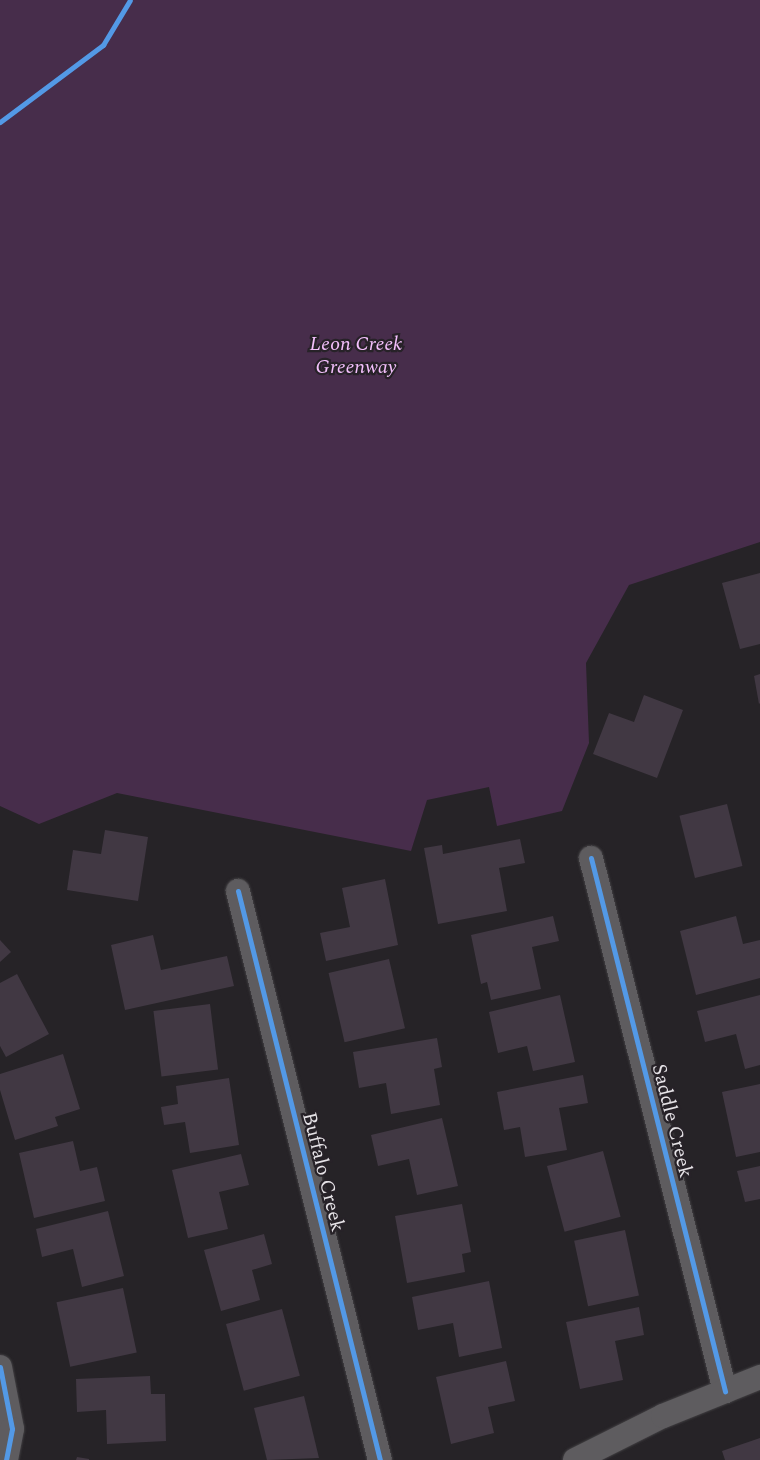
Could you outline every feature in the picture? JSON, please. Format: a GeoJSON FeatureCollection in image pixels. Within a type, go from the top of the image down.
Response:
{"type":"FeatureCollection","features":[{"type":"Feature","properties":{"kind":"street","name":"Saddle Creek"},"geometry":{"type":"LineString","coordinates":[[590,858],[725,1391]]}},
{"type":"Feature","properties":{"kind":"street","name":"Buffalo Creek"},"geometry":{"type":"LineString","coordinates":[[238,891],[380,1460]]}},
{"type":"Feature","properties":{"kind":"street"},"geometry":{"type":"LineString","coordinates":[[0,1367],[12,1429],[6,1460]]}},
{"type":"Feature","properties":{"kind":"street"},"geometry":{"type":"LineString","coordinates":[[575,1460],[725,1391],[760,1377]]}},
{"type":"Feature","properties":{"kind":"green space","name":"Leon Creek Greenway"},"geometry":{"type":"Polygon","coordinates":[[[0,0],[760,0],[760,542],[629,585],[586,663],[589,743],[562,811],[497,826],[489,787],[427,800],[411,851],[117,793],[39,824],[0,806],[0,0]]]}},
{"type":"Feature","properties":{"kind":"building"},"geometry":{"type":"Polygon","coordinates":[[[760,573],[760,644],[740,649],[722,583],[760,573]]]}},
{"type":"Feature","properties":{"kind":"building"},"geometry":{"type":"Polygon","coordinates":[[[760,674],[760,703],[759,704],[754,676],[760,674]]]}},
{"type":"Feature","properties":{"kind":"building"},"geometry":{"type":"Polygon","coordinates":[[[644,695],[683,710],[657,778],[593,754],[609,713],[634,722],[644,695]]]}},
{"type":"Feature","properties":{"kind":"building"},"geometry":{"type":"Polygon","coordinates":[[[727,804],[742,866],[695,878],[679,816],[727,804]]]}},
{"type":"Feature","properties":{"kind":"building"},"geometry":{"type":"Polygon","coordinates":[[[105,830],[148,837],[138,901],[67,890],[73,850],[101,854],[105,830]]]}},
{"type":"Feature","properties":{"kind":"building"},"geometry":{"type":"Polygon","coordinates":[[[520,839],[525,863],[499,868],[507,911],[438,924],[424,848],[442,845],[443,854],[520,839]]]}},
{"type":"Feature","properties":{"kind":"building"},"geometry":{"type":"Polygon","coordinates":[[[385,879],[398,945],[326,961],[320,933],[350,927],[342,888],[385,879]]]}},
{"type":"Feature","properties":{"kind":"building"},"geometry":{"type":"Polygon","coordinates":[[[553,916],[559,941],[532,947],[541,989],[491,1000],[487,982],[481,984],[471,935],[553,916]]]}},
{"type":"Feature","properties":{"kind":"building"},"geometry":{"type":"Polygon","coordinates":[[[736,916],[743,944],[760,940],[760,978],[696,995],[680,931],[736,916]]]}},
{"type":"Feature","properties":{"kind":"building"},"geometry":{"type":"Polygon","coordinates":[[[153,935],[161,970],[227,956],[234,986],[125,1010],[111,945],[153,935]]]}},
{"type":"Feature","properties":{"kind":"building"},"geometry":{"type":"Polygon","coordinates":[[[0,940],[11,952],[0,962],[0,940]]]}},
{"type":"Feature","properties":{"kind":"building"},"geometry":{"type":"Polygon","coordinates":[[[389,959],[405,1028],[345,1042],[329,973],[389,959]]]}},
{"type":"Feature","properties":{"kind":"building"},"geometry":{"type":"Polygon","coordinates":[[[17,974],[49,1034],[6,1057],[0,1046],[0,983],[17,974]]]}},
{"type":"Feature","properties":{"kind":"building"},"geometry":{"type":"Polygon","coordinates":[[[560,995],[575,1062],[533,1071],[527,1046],[498,1053],[489,1012],[560,995]]]}},
{"type":"Feature","properties":{"kind":"building"},"geometry":{"type":"Polygon","coordinates":[[[760,995],[760,1065],[745,1069],[736,1034],[705,1042],[697,1011],[760,995]]]}},
{"type":"Feature","properties":{"kind":"building"},"geometry":{"type":"Polygon","coordinates":[[[210,1004],[218,1070],[161,1076],[153,1011],[210,1004]]]}},
{"type":"Feature","properties":{"kind":"building"},"geometry":{"type":"Polygon","coordinates":[[[437,1038],[442,1067],[434,1069],[440,1105],[391,1114],[386,1083],[359,1088],[353,1052],[437,1038]]]}},
{"type":"Feature","properties":{"kind":"building"},"geometry":{"type":"Polygon","coordinates":[[[63,1054],[80,1109],[55,1117],[58,1126],[15,1140],[0,1090],[0,1074],[63,1054]]]}},
{"type":"Feature","properties":{"kind":"building"},"geometry":{"type":"Polygon","coordinates":[[[583,1075],[588,1103],[559,1108],[567,1150],[525,1157],[520,1127],[504,1130],[497,1092],[583,1075]]]}},
{"type":"Feature","properties":{"kind":"building"},"geometry":{"type":"Polygon","coordinates":[[[229,1078],[239,1145],[190,1153],[185,1122],[164,1125],[161,1107],[178,1104],[176,1086],[229,1078]]]}},
{"type":"Feature","properties":{"kind":"building"},"geometry":{"type":"Polygon","coordinates":[[[760,1084],[760,1152],[736,1157],[722,1092],[760,1084]]]}},
{"type":"Feature","properties":{"kind":"building"},"geometry":{"type":"Polygon","coordinates":[[[442,1118],[458,1186],[417,1195],[409,1159],[378,1166],[371,1135],[442,1118]]]}},
{"type":"Feature","properties":{"kind":"building"},"geometry":{"type":"Polygon","coordinates":[[[73,1141],[80,1171],[97,1167],[105,1201],[34,1218],[19,1153],[73,1141]]]}},
{"type":"Feature","properties":{"kind":"building"},"geometry":{"type":"Polygon","coordinates":[[[603,1151],[621,1217],[565,1232],[547,1166],[603,1151]]]}},
{"type":"Feature","properties":{"kind":"building"},"geometry":{"type":"Polygon","coordinates":[[[241,1154],[249,1185],[219,1192],[228,1229],[188,1238],[172,1170],[241,1154]]]}},
{"type":"Feature","properties":{"kind":"building"},"geometry":{"type":"Polygon","coordinates":[[[760,1166],[760,1199],[745,1202],[737,1171],[760,1166]]]}},
{"type":"Feature","properties":{"kind":"building"},"geometry":{"type":"Polygon","coordinates":[[[462,1204],[471,1252],[462,1254],[465,1272],[407,1283],[395,1216],[462,1204]]]}},
{"type":"Feature","properties":{"kind":"building"},"geometry":{"type":"Polygon","coordinates":[[[108,1211],[124,1276],[82,1287],[73,1249],[42,1257],[36,1229],[108,1211]]]}},
{"type":"Feature","properties":{"kind":"building"},"geometry":{"type":"Polygon","coordinates":[[[625,1230],[639,1296],[588,1306],[574,1241],[625,1230]]]}},
{"type":"Feature","properties":{"kind":"building"},"geometry":{"type":"Polygon","coordinates":[[[264,1234],[272,1264],[252,1270],[260,1300],[221,1311],[204,1250],[264,1234]]]}},
{"type":"Feature","properties":{"kind":"building"},"geometry":{"type":"Polygon","coordinates":[[[489,1281],[502,1348],[459,1357],[453,1323],[418,1330],[412,1297],[489,1281]]]}},
{"type":"Feature","properties":{"kind":"building"},"geometry":{"type":"Polygon","coordinates":[[[123,1288],[137,1353],[70,1367],[56,1302],[123,1288]]]}},
{"type":"Feature","properties":{"kind":"building"},"geometry":{"type":"Polygon","coordinates":[[[639,1307],[644,1335],[615,1341],[623,1380],[580,1389],[566,1322],[639,1307]]]}},
{"type":"Feature","properties":{"kind":"building"},"geometry":{"type":"Polygon","coordinates":[[[282,1309],[300,1376],[244,1391],[226,1324],[282,1309]]]}},
{"type":"Feature","properties":{"kind":"building"},"geometry":{"type":"Polygon","coordinates":[[[506,1361],[515,1401],[488,1407],[494,1433],[451,1444],[436,1377],[506,1361]]]}},
{"type":"Feature","properties":{"kind":"building"},"geometry":{"type":"Polygon","coordinates":[[[150,1376],[151,1394],[165,1394],[166,1441],[107,1444],[106,1410],[77,1412],[76,1379],[150,1376]]]}},
{"type":"Feature","properties":{"kind":"building"},"geometry":{"type":"Polygon","coordinates":[[[304,1396],[319,1458],[267,1460],[254,1408],[304,1396]]]}},
{"type":"Feature","properties":{"kind":"building"},"geometry":{"type":"Polygon","coordinates":[[[760,1438],[760,1460],[725,1460],[722,1451],[760,1438]]]}},
{"type":"Feature","properties":{"kind":"building"},"geometry":{"type":"Polygon","coordinates":[[[77,1457],[89,1459],[89,1460],[76,1460],[77,1457]]]}},
{"type":"Feature","properties":{"kind":"cycle path"},"geometry":{"type":"LineString","coordinates":[[0,122],[103,45],[130,0]]}},
{"type":"Feature","properties":{"kind":"cycle path"},"geometry":{"type":"LineString","coordinates":[[591,858],[725,1391]]}},
{"type":"Feature","properties":{"kind":"cycle path"},"geometry":{"type":"LineString","coordinates":[[238,891],[380,1460]]}},
{"type":"Feature","properties":{"kind":"cycle path"},"geometry":{"type":"LineString","coordinates":[[0,1367],[12,1429],[6,1460]]}}]}
